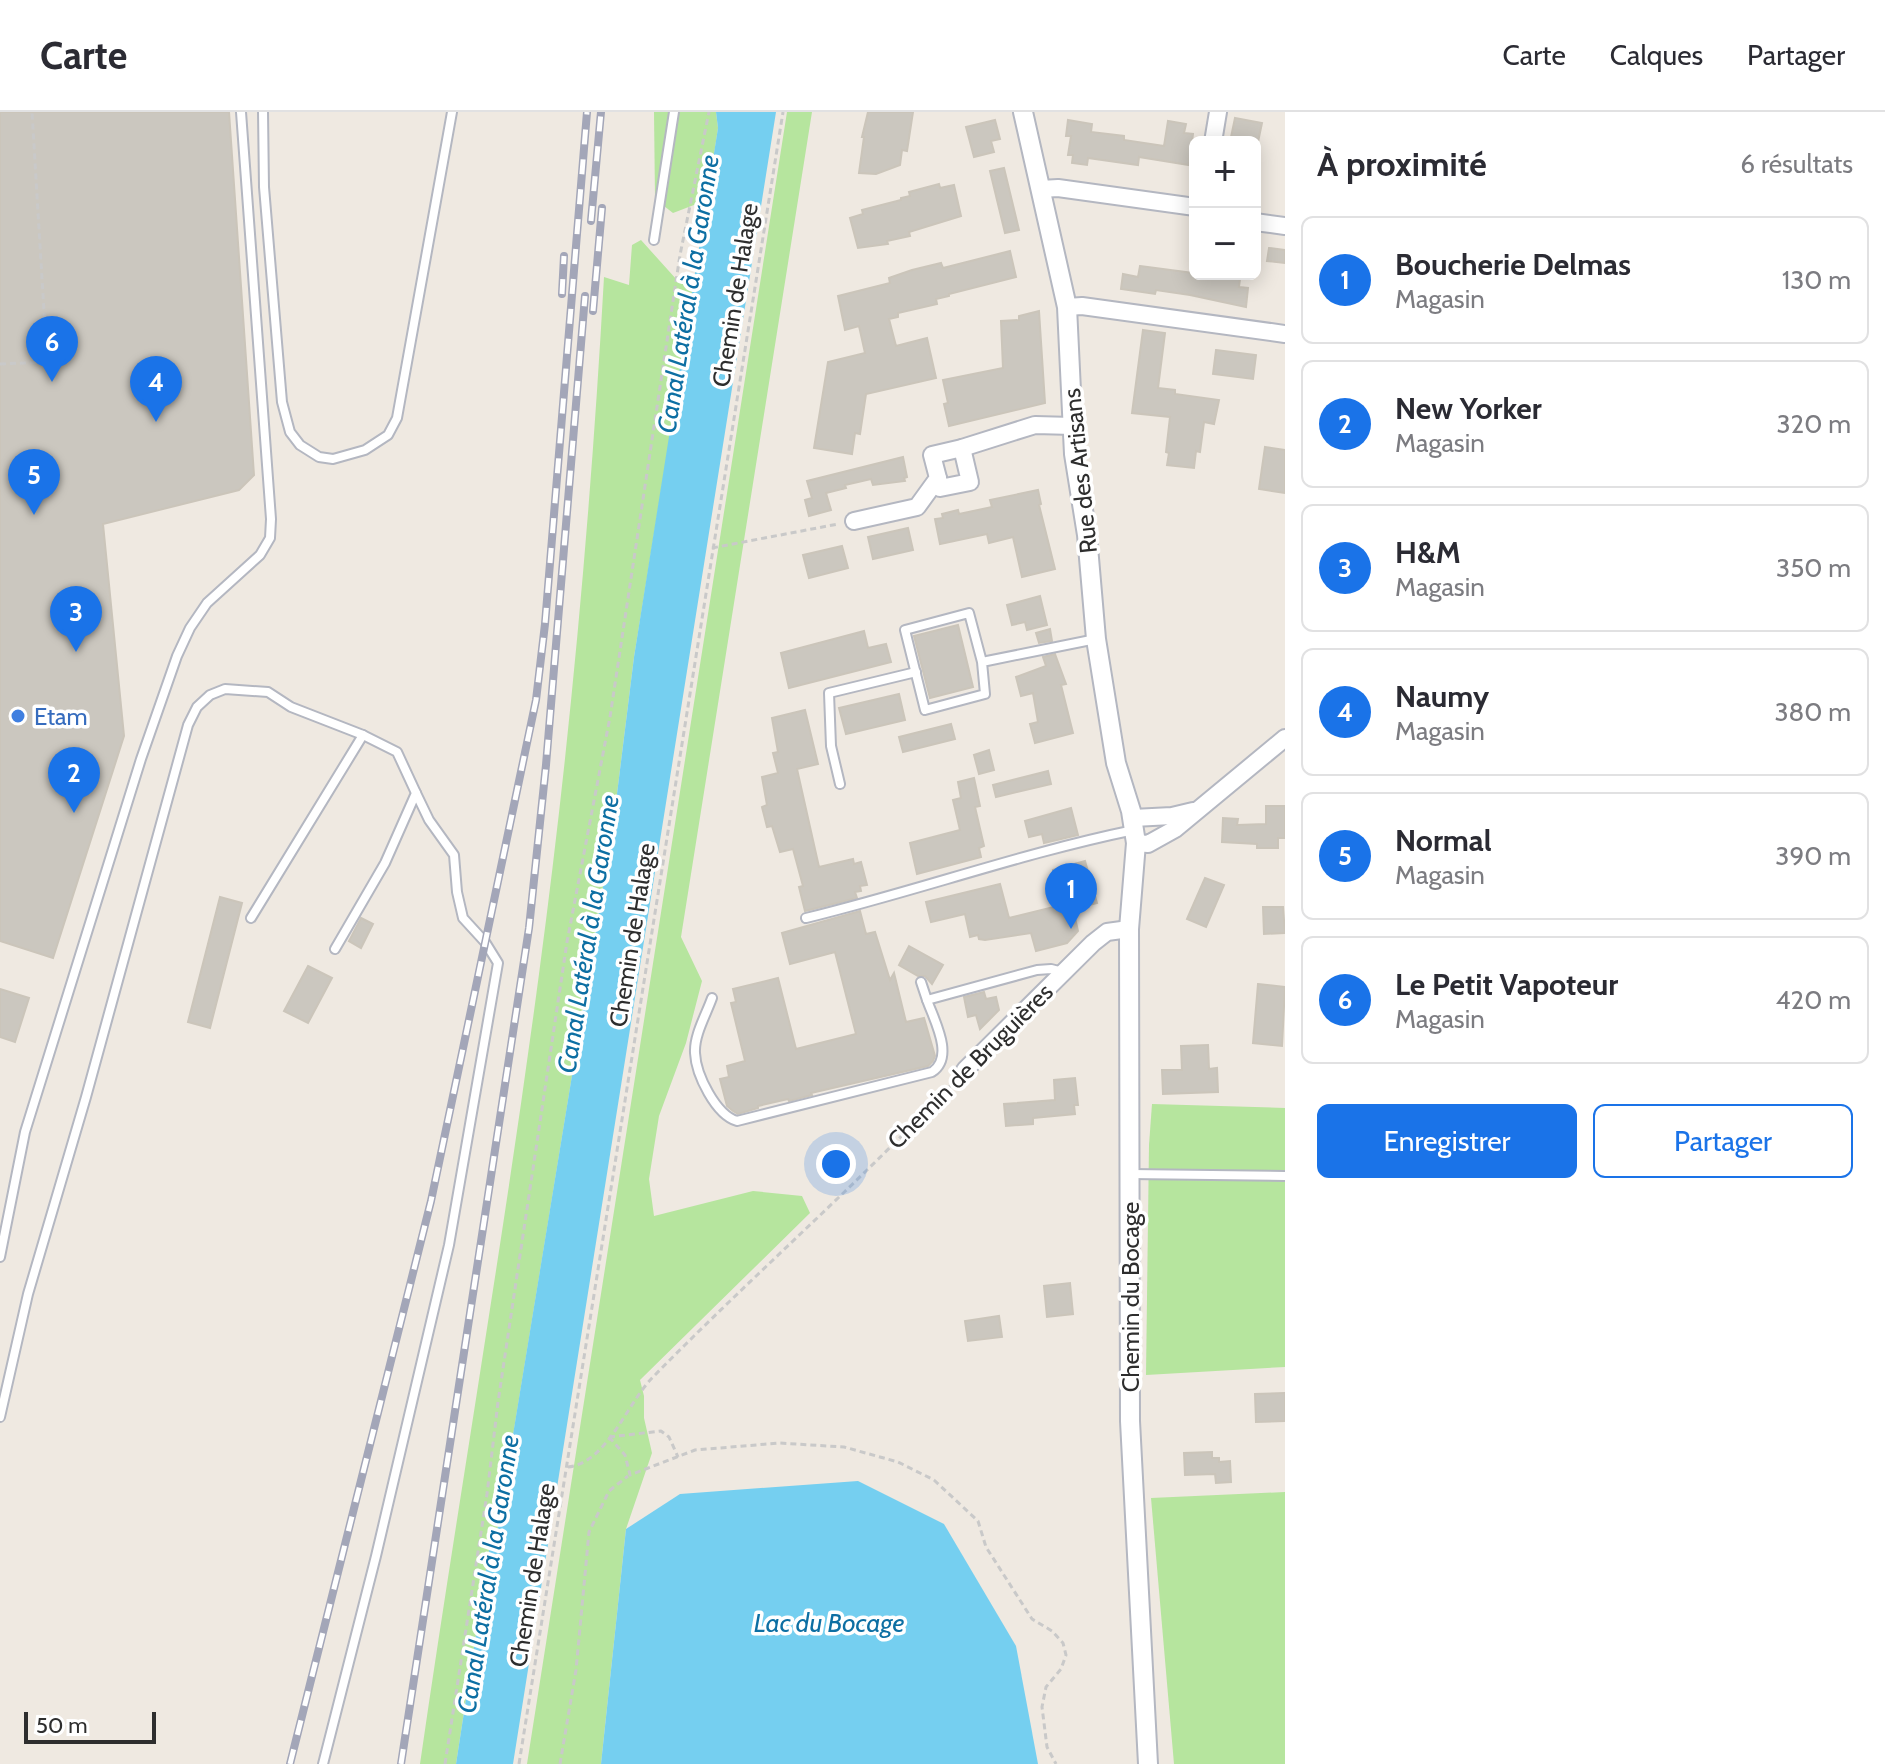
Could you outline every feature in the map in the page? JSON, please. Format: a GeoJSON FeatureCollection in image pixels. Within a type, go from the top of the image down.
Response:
{"type":"FeatureCollection","features":[{"type":"Feature","properties":{"kind":"street","name":"Rue des Artisans"},"geometry":{"type":"LineString","coordinates":[[1023,112],[1067,307],[1074,454],[1087,535],[1096,639],[1116,763],[1135,831]]}},
{"type":"Feature","properties":{"kind":"street"},"geometry":{"type":"LineString","coordinates":[[1214,136],[1218,112]]}},
{"type":"Feature","properties":{"kind":"street"},"geometry":{"type":"LineString","coordinates":[[1041,189],[1058,188],[1189,206]]}},
{"type":"Feature","properties":{"kind":"street"},"geometry":{"type":"LineString","coordinates":[[1261,223],[1285,226]]}},
{"type":"Feature","properties":{"kind":"street"},"geometry":{"type":"LineString","coordinates":[[1067,307],[1082,306],[1285,334]]}},
{"type":"Feature","properties":{"kind":"street"},"geometry":{"type":"LineString","coordinates":[[962,448],[970,482],[940,488],[932,455],[1035,425],[1073,426]]}},
{"type":"Feature","properties":{"kind":"street"},"geometry":{"type":"LineString","coordinates":[[854,521],[917,507],[938,478]]}},
{"type":"Feature","properties":{"kind":"street"},"geometry":{"type":"LineString","coordinates":[[1195,810],[1135,831],[1148,844],[1159,839],[1285,738]]}},
{"type":"Feature","properties":{"kind":"street","name":"Chemin du Bocage"},"geometry":{"type":"LineString","coordinates":[[1135,831],[1129,929],[1130,1421],[1148,1764]]}},
{"type":"Feature","properties":{"kind":"street","name":"Chemin de Bruguières"},"geometry":{"type":"LineString","coordinates":[[965,1070],[1107,932],[1129,929]]}},
{"type":"Feature","properties":{"kind":"lane"},"geometry":{"type":"LineString","coordinates":[[0,1257],[25,1132],[141,759],[177,656],[190,628],[207,603],[260,555],[270,538],[241,112]]}},
{"type":"Feature","properties":{"kind":"lane"},"geometry":{"type":"LineString","coordinates":[[263,112],[264,187],[282,402],[290,432],[300,445],[319,457],[333,459],[365,450],[388,435],[397,418],[452,112]]}},
{"type":"Feature","properties":{"kind":"lane"},"geometry":{"type":"LineString","coordinates":[[654,240],[674,112]]}},
{"type":"Feature","properties":{"kind":"lane"},"geometry":{"type":"LineString","coordinates":[[969,613],[982,662],[985,694],[925,710],[905,630],[969,613]]}},
{"type":"Feature","properties":{"kind":"lane"},"geometry":{"type":"LineString","coordinates":[[982,662],[1096,639]]}},
{"type":"Feature","properties":{"kind":"lane"},"geometry":{"type":"LineString","coordinates":[[840,784],[831,746],[829,693],[916,672]]}},
{"type":"Feature","properties":{"kind":"lane"},"geometry":{"type":"LineString","coordinates":[[0,1417],[28,1294],[86,1097],[188,725],[197,707],[210,695],[225,689],[268,692],[291,707],[397,752],[429,820],[454,855],[463,918],[485,942],[498,963],[449,1245],[376,1556],[323,1764]]}},
{"type":"Feature","properties":{"kind":"lane"},"geometry":{"type":"LineString","coordinates":[[251,918],[363,735]]}},
{"type":"Feature","properties":{"kind":"lane"},"geometry":{"type":"LineString","coordinates":[[335,949],[385,863],[416,793]]}},
{"type":"Feature","properties":{"kind":"lane"},"geometry":{"type":"LineString","coordinates":[[806,918],[885,899],[996,863],[1135,831]]}},
{"type":"Feature","properties":{"kind":"lane"},"geometry":{"type":"LineString","coordinates":[[927,1000],[1037,970],[1063,972]]}},
{"type":"Feature","properties":{"kind":"lane"},"geometry":{"type":"LineString","coordinates":[[712,998],[698,1036],[695,1052],[697,1065],[716,1106],[728,1118],[737,1121],[938,1068],[944,1053],[921,982]]}},
{"type":"Feature","properties":{"kind":"lane"},"geometry":{"type":"LineString","coordinates":[[1129,1174],[1285,1176]]}},
{"type":"Feature","properties":{"kind":"path"},"geometry":{"type":"LineString","coordinates":[[0,364],[47,362],[32,112]]}},
{"type":"Feature","properties":{"kind":"path"},"geometry":{"type":"LineString","coordinates":[[445,1764],[567,942],[610,717],[678,270],[709,112]]}},
{"type":"Feature","properties":{"kind":"path","name":"Chemin de Halage"},"geometry":{"type":"LineString","coordinates":[[519,1764],[783,112]]}},
{"type":"Feature","properties":{"kind":"path"},"geometry":{"type":"LineString","coordinates":[[712,548],[854,521]]}},
{"type":"Feature","properties":{"kind":"path","name":"Chemin de Bruguières"},"geometry":{"type":"LineString","coordinates":[[568,1467],[580,1466],[594,1458],[646,1384],[845,1192],[965,1070]]}},
{"type":"Feature","properties":{"kind":"path"},"geometry":{"type":"LineString","coordinates":[[609,1437],[661,1431],[669,1437],[678,1457]]}},
{"type":"Feature","properties":{"kind":"path"},"geometry":{"type":"LineString","coordinates":[[609,1437],[625,1455],[630,1475]]}},
{"type":"Feature","properties":{"kind":"path"},"geometry":{"type":"LineString","coordinates":[[560,1764],[576,1670],[589,1532],[609,1491],[630,1475],[695,1450],[780,1443],[844,1447],[898,1462],[934,1480],[978,1521],[986,1547],[1032,1619],[1052,1631],[1063,1643],[1066,1655],[1061,1669],[1046,1687],[1042,1707],[1047,1747],[1056,1764]]}},
{"type":"Feature","properties":{"kind":"green space"},"geometry":{"type":"Polygon","coordinates":[[[654,112],[716,112],[718,128],[707,200],[673,213],[655,199],[654,112]]]}},
{"type":"Feature","properties":{"kind":"green space"},"geometry":{"type":"Polygon","coordinates":[[[787,112],[812,112],[681,937],[702,981],[686,1043],[659,1116],[649,1179],[654,1216],[753,1191],[802,1196],[810,1213],[640,1380],[652,1453],[626,1529],[601,1764],[527,1764],[787,112]]]}},
{"type":"Feature","properties":{"kind":"green space"},"geometry":{"type":"Polygon","coordinates":[[[641,240],[677,280],[694,288],[634,657],[613,826],[495,1545],[489,1550],[456,1764],[420,1764],[511,1172],[550,887],[578,626],[604,277],[629,285],[632,245],[641,240]]]}},
{"type":"Feature","properties":{"kind":"green space"},"geometry":{"type":"Polygon","coordinates":[[[1152,1104],[1285,1108],[1285,1367],[1146,1375],[1152,1104]]]}},
{"type":"Feature","properties":{"kind":"green space"},"geometry":{"type":"Polygon","coordinates":[[[1285,1492],[1285,1764],[1174,1764],[1151,1498],[1285,1492]]]}},
{"type":"Feature","properties":{"kind":"water","name":"Canal Latéral à la Garonne"},"geometry":{"type":"Polygon","coordinates":[[[716,112],[776,112],[513,1764],[456,1764],[489,1550],[495,1544],[613,826],[634,657],[718,128],[716,112]]]}},
{"type":"Feature","properties":{"kind":"water","name":"Lac du Bocage"},"geometry":{"type":"Polygon","coordinates":[[[858,1481],[944,1524],[1016,1646],[1038,1764],[601,1764],[626,1529],[680,1494],[858,1481]]]}},
{"type":"Feature","properties":{"kind":"building"},"geometry":{"type":"Polygon","coordinates":[[[0,112],[229,112],[254,475],[239,490],[103,524],[124,736],[53,958],[0,941],[0,112]]]}},
{"type":"Feature","properties":{"kind":"building"},"geometry":{"type":"Polygon","coordinates":[[[868,112],[913,112],[907,151],[902,150],[900,165],[876,174],[859,173],[868,112]]]}},
{"type":"Feature","properties":{"kind":"building"},"geometry":{"type":"Polygon","coordinates":[[[1235,118],[1262,123],[1259,136],[1231,136],[1235,118]]]}},
{"type":"Feature","properties":{"kind":"building"},"geometry":{"type":"Polygon","coordinates":[[[995,120],[1000,139],[991,141],[994,152],[974,157],[966,127],[995,120]]]}},
{"type":"Feature","properties":{"kind":"building"},"geometry":{"type":"Polygon","coordinates":[[[1068,120],[1092,124],[1091,132],[1164,146],[1168,121],[1186,124],[1184,133],[1193,134],[1189,136],[1189,165],[1139,157],[1138,165],[1088,158],[1087,165],[1072,163],[1073,155],[1068,155],[1071,136],[1066,136],[1068,120]]]}},
{"type":"Feature","properties":{"kind":"building"},"geometry":{"type":"Polygon","coordinates":[[[1004,168],[1019,230],[1005,233],[990,171],[1004,168]]]}},
{"type":"Feature","properties":{"kind":"building"},"geometry":{"type":"Polygon","coordinates":[[[939,184],[940,188],[954,185],[961,216],[909,232],[910,236],[887,241],[888,244],[858,248],[850,218],[863,214],[862,210],[901,200],[910,196],[909,192],[939,184]]]}},
{"type":"Feature","properties":{"kind":"building"},"geometry":{"type":"Polygon","coordinates":[[[1269,248],[1285,250],[1285,263],[1267,261],[1269,248]]]}},
{"type":"Feature","properties":{"kind":"building"},"geometry":{"type":"Polygon","coordinates":[[[1010,251],[1016,277],[949,294],[936,299],[937,304],[898,313],[898,317],[889,319],[896,346],[927,338],[936,378],[866,394],[860,434],[855,433],[852,454],[814,448],[828,362],[865,353],[859,326],[845,330],[838,296],[890,283],[889,278],[912,270],[941,263],[943,268],[1010,251]]]}},
{"type":"Feature","properties":{"kind":"building"},"geometry":{"type":"Polygon","coordinates":[[[1140,266],[1189,272],[1189,280],[1240,280],[1239,287],[1248,288],[1246,307],[1156,290],[1155,294],[1121,289],[1123,274],[1138,277],[1140,266]]]}},
{"type":"Feature","properties":{"kind":"building"},"geometry":{"type":"Polygon","coordinates":[[[1039,311],[1045,403],[949,426],[943,380],[1003,368],[1001,321],[1019,320],[1019,316],[1039,311]]]}},
{"type":"Feature","properties":{"kind":"building"},"geometry":{"type":"Polygon","coordinates":[[[1143,330],[1165,333],[1158,388],[1175,390],[1175,394],[1219,400],[1214,424],[1204,422],[1200,452],[1196,451],[1194,468],[1167,465],[1170,417],[1132,413],[1143,330]]]}},
{"type":"Feature","properties":{"kind":"building"},"geometry":{"type":"Polygon","coordinates":[[[1216,350],[1256,355],[1253,379],[1213,374],[1216,350]]]}},
{"type":"Feature","properties":{"kind":"building"},"geometry":{"type":"Polygon","coordinates":[[[1265,447],[1285,450],[1285,493],[1259,489],[1265,447]]]}},
{"type":"Feature","properties":{"kind":"building"},"geometry":{"type":"Polygon","coordinates":[[[903,457],[905,481],[873,485],[871,479],[845,485],[846,488],[826,493],[831,510],[809,516],[805,500],[812,498],[807,481],[903,457]]]}},
{"type":"Feature","properties":{"kind":"building"},"geometry":{"type":"Polygon","coordinates":[[[1038,490],[1055,569],[1022,577],[1013,537],[989,543],[987,534],[940,544],[935,519],[943,518],[942,514],[992,507],[990,500],[1038,490]]]}},
{"type":"Feature","properties":{"kind":"building"},"geometry":{"type":"Polygon","coordinates":[[[908,528],[913,550],[873,559],[868,537],[908,528]]]}},
{"type":"Feature","properties":{"kind":"building"},"geometry":{"type":"Polygon","coordinates":[[[842,546],[848,568],[809,578],[803,555],[842,546]]]}},
{"type":"Feature","properties":{"kind":"building"},"geometry":{"type":"Polygon","coordinates":[[[1040,596],[1047,625],[1027,630],[1025,622],[1012,625],[1007,605],[1040,596]]]}},
{"type":"Feature","properties":{"kind":"building"},"geometry":{"type":"Polygon","coordinates":[[[958,625],[973,687],[930,698],[914,636],[958,625]]]}},
{"type":"Feature","properties":{"kind":"building"},"geometry":{"type":"Polygon","coordinates":[[[1050,629],[1052,641],[1039,643],[1036,633],[1050,629]]]}},
{"type":"Feature","properties":{"kind":"building"},"geometry":{"type":"Polygon","coordinates":[[[864,631],[868,648],[886,644],[891,662],[789,688],[781,653],[864,631]]]}},
{"type":"Feature","properties":{"kind":"building"},"geometry":{"type":"Polygon","coordinates":[[[1055,654],[1066,684],[1061,685],[1073,733],[1035,743],[1030,724],[1038,722],[1033,693],[1021,696],[1016,677],[1046,666],[1043,657],[1055,654]]]}},
{"type":"Feature","properties":{"kind":"building"},"geometry":{"type":"Polygon","coordinates":[[[899,694],[905,720],[846,734],[839,708],[899,694]]]}},
{"type":"Feature","properties":{"kind":"building"},"geometry":{"type":"Polygon","coordinates":[[[805,710],[818,764],[797,769],[819,867],[853,859],[854,864],[861,862],[867,885],[860,886],[861,891],[855,892],[857,898],[805,911],[799,887],[803,886],[793,849],[780,852],[772,826],[767,827],[762,807],[767,805],[762,777],[778,773],[773,753],[778,752],[772,718],[805,710]]]}},
{"type":"Feature","properties":{"kind":"building"},"geometry":{"type":"Polygon","coordinates":[[[951,724],[955,739],[903,752],[899,737],[951,724]]]}},
{"type":"Feature","properties":{"kind":"building"},"geometry":{"type":"Polygon","coordinates":[[[989,750],[994,770],[979,774],[974,755],[989,750]]]}},
{"type":"Feature","properties":{"kind":"building"},"geometry":{"type":"Polygon","coordinates":[[[1048,771],[1051,784],[996,797],[993,785],[1048,771]]]}},
{"type":"Feature","properties":{"kind":"building"},"geometry":{"type":"Polygon","coordinates":[[[974,778],[980,806],[975,807],[984,846],[979,848],[981,857],[917,874],[910,843],[960,830],[953,800],[961,798],[958,782],[974,778]]]}},
{"type":"Feature","properties":{"kind":"building"},"geometry":{"type":"Polygon","coordinates":[[[1266,806],[1285,806],[1285,838],[1278,838],[1278,848],[1222,842],[1223,818],[1238,819],[1237,825],[1266,824],[1266,806]]]}},
{"type":"Feature","properties":{"kind":"building"},"geometry":{"type":"Polygon","coordinates":[[[1071,808],[1078,835],[1044,843],[1042,834],[1029,837],[1025,821],[1071,808]]]}},
{"type":"Feature","properties":{"kind":"building"},"geometry":{"type":"Polygon","coordinates":[[[1085,861],[1097,903],[1073,909],[1078,931],[1067,943],[1036,951],[1031,933],[985,940],[979,939],[978,935],[970,937],[965,914],[931,922],[926,902],[1000,884],[1009,918],[1062,905],[1053,870],[1085,861]]]}},
{"type":"Feature","properties":{"kind":"building"},"geometry":{"type":"Polygon","coordinates":[[[1205,878],[1224,885],[1206,927],[1187,919],[1205,878]]]}},
{"type":"Feature","properties":{"kind":"building"},"geometry":{"type":"Polygon","coordinates":[[[220,897],[242,903],[210,1028],[188,1022],[220,897]]]}},
{"type":"Feature","properties":{"kind":"building"},"geometry":{"type":"Polygon","coordinates":[[[1263,907],[1283,907],[1285,933],[1264,934],[1263,907]]]}},
{"type":"Feature","properties":{"kind":"building"},"geometry":{"type":"Polygon","coordinates":[[[860,911],[866,934],[875,932],[890,980],[894,973],[906,1022],[924,1018],[935,1056],[933,1061],[928,1066],[758,1106],[738,1114],[733,1111],[727,1106],[720,1079],[729,1077],[727,1066],[745,1061],[731,1003],[736,1002],[733,989],[778,978],[796,1049],[856,1034],[835,952],[790,964],[782,933],[860,911]]]}},
{"type":"Feature","properties":{"kind":"building"},"geometry":{"type":"Polygon","coordinates":[[[361,918],[373,924],[361,948],[349,941],[361,918]]]}},
{"type":"Feature","properties":{"kind":"building"},"geometry":{"type":"Polygon","coordinates":[[[909,946],[943,965],[932,984],[925,976],[918,976],[899,965],[909,946]]]}},
{"type":"Feature","properties":{"kind":"building"},"geometry":{"type":"Polygon","coordinates":[[[308,966],[332,978],[308,1023],[284,1011],[308,966]]]}},
{"type":"Feature","properties":{"kind":"building"},"geometry":{"type":"Polygon","coordinates":[[[1258,984],[1285,987],[1282,1046],[1253,1043],[1258,984]]]}},
{"type":"Feature","properties":{"kind":"building"},"geometry":{"type":"Polygon","coordinates":[[[0,989],[29,998],[15,1042],[0,1037],[0,989]]]}},
{"type":"Feature","properties":{"kind":"building"},"geometry":{"type":"Polygon","coordinates":[[[984,992],[986,999],[996,997],[999,1010],[980,1029],[976,1015],[968,1017],[964,997],[984,992]]]}},
{"type":"Feature","properties":{"kind":"building"},"geometry":{"type":"Polygon","coordinates":[[[1208,1045],[1209,1069],[1217,1068],[1218,1092],[1163,1094],[1162,1070],[1182,1070],[1181,1046],[1208,1045]]]}},
{"type":"Feature","properties":{"kind":"building"},"geometry":{"type":"Polygon","coordinates":[[[1075,1078],[1078,1105],[1074,1105],[1075,1114],[1033,1118],[1033,1124],[1006,1126],[1004,1104],[1055,1100],[1054,1080],[1075,1078]]]}},
{"type":"Feature","properties":{"kind":"building"},"geometry":{"type":"Polygon","coordinates":[[[1070,1283],[1073,1314],[1047,1317],[1044,1286],[1070,1283]]]}},
{"type":"Feature","properties":{"kind":"building"},"geometry":{"type":"Polygon","coordinates":[[[999,1316],[1002,1337],[968,1341],[965,1321],[999,1316]]]}},
{"type":"Feature","properties":{"kind":"building"},"geometry":{"type":"Polygon","coordinates":[[[1285,1393],[1285,1421],[1256,1422],[1255,1394],[1285,1393]]]}},
{"type":"Feature","properties":{"kind":"building"},"geometry":{"type":"Polygon","coordinates":[[[1212,1452],[1212,1458],[1219,1458],[1219,1462],[1230,1461],[1231,1482],[1216,1483],[1215,1474],[1185,1475],[1184,1453],[1212,1452]]]}},
{"type":"Feature","properties":{"kind":"railway"},"geometry":{"type":"LineString","coordinates":[[290,1764],[431,1201],[536,700],[587,112]]}},
{"type":"Feature","properties":{"kind":"railway"},"geometry":{"type":"LineString","coordinates":[[591,221],[601,112]]}},
{"type":"Feature","properties":{"kind":"railway"},"geometry":{"type":"LineString","coordinates":[[593,311],[602,208]]}},
{"type":"Feature","properties":{"kind":"railway"},"geometry":{"type":"LineString","coordinates":[[562,294],[564,256]]}},
{"type":"Feature","properties":{"kind":"railway"},"geometry":{"type":"LineString","coordinates":[[401,1764],[529,928],[546,765],[585,296]]}},
{"type":"Feature","properties":{"kind":"place","name":"Le Petit Vapoteur"},"geometry":{"type":"Point","coordinates":[52,382]}},
{"type":"Feature","properties":{"kind":"place","name":"Naumy"},"geometry":{"type":"Point","coordinates":[156,422]}},
{"type":"Feature","properties":{"kind":"place","name":"Normal"},"geometry":{"type":"Point","coordinates":[34,515]}},
{"type":"Feature","properties":{"kind":"place","name":"H&M"},"geometry":{"type":"Point","coordinates":[76,652]}},
{"type":"Feature","properties":{"kind":"place","name":"Etam"},"geometry":{"type":"Point","coordinates":[18,716]}},
{"type":"Feature","properties":{"kind":"place","name":"New Yorker"},"geometry":{"type":"Point","coordinates":[74,813]}},
{"type":"Feature","properties":{"kind":"place","name":"Boucherie Delmas"},"geometry":{"type":"Point","coordinates":[1071,929]}}]}
